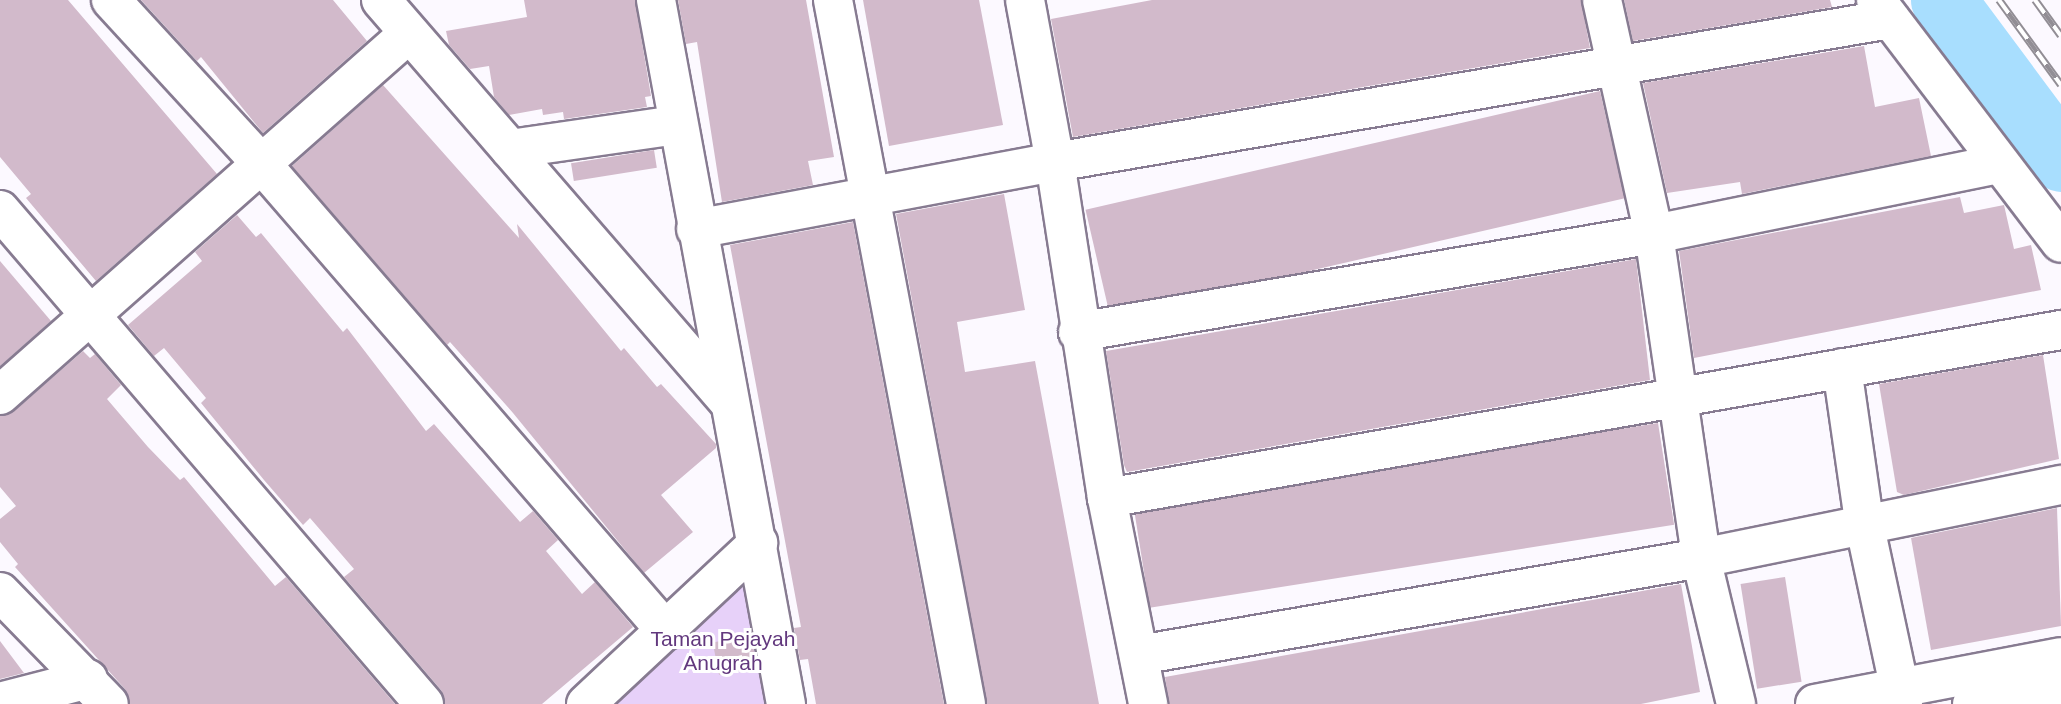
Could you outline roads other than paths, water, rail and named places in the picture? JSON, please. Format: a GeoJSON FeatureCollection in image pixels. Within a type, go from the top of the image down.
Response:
{"type":"FeatureCollection","features":[{"type":"Feature","properties":{"kind":"street"},"geometry":{"type":"LineString","coordinates":[[111,0],[260,162],[666,631]]}},
{"type":"Feature","properties":{"kind":"street"},"geometry":{"type":"LineString","coordinates":[[380,0],[407,35],[510,149],[730,404]]}},
{"type":"Feature","properties":{"kind":"street"},"geometry":{"type":"LineString","coordinates":[[656,0],[696,229],[758,543],[786,704]]}},
{"type":"Feature","properties":{"kind":"street"},"geometry":{"type":"LineString","coordinates":[[833,0],[867,195],[966,704]]}},
{"type":"Feature","properties":{"kind":"street"},"geometry":{"type":"LineString","coordinates":[[1025,0],[1055,162],[1078,332],[1107,498],[1148,704]]}},
{"type":"Feature","properties":{"kind":"street"},"geometry":{"type":"LineString","coordinates":[[1602,0],[1654,234],[1700,558],[1736,704]]}},
{"type":"Feature","properties":{"kind":"street"},"geometry":{"type":"LineString","coordinates":[[696,229],[1055,162],[1618,69],[1883,10],[2061,243]]}},
{"type":"Feature","properties":{"kind":"street"},"geometry":{"type":"LineString","coordinates":[[0,396],[260,162],[407,35]]}},
{"type":"Feature","properties":{"kind":"street"},"geometry":{"type":"LineString","coordinates":[[510,149],[677,125]]}},
{"type":"Feature","properties":{"kind":"street"},"geometry":{"type":"LineString","coordinates":[[1078,332],[1654,234],[1999,164]]}},
{"type":"Feature","properties":{"kind":"street"},"geometry":{"type":"LineString","coordinates":[[0,210],[424,704]]}},
{"type":"Feature","properties":{"kind":"street"},"geometry":{"type":"LineString","coordinates":[[1107,498],[2061,330]]}},
{"type":"Feature","properties":{"kind":"street"},"geometry":{"type":"LineString","coordinates":[[1842,368],[1865,527],[1901,695]]}},
{"type":"Feature","properties":{"kind":"street"},"geometry":{"type":"LineString","coordinates":[[1139,655],[1700,558],[1865,527],[2061,485]]}},
{"type":"Feature","properties":{"kind":"street"},"geometry":{"type":"LineString","coordinates":[[586,704],[758,543]]}},
{"type":"Feature","properties":{"kind":"street"},"geometry":{"type":"LineString","coordinates":[[0,592],[98,692]]}},
{"type":"Feature","properties":{"kind":"street"},"geometry":{"type":"LineString","coordinates":[[1959,694],[2061,657]]}},
{"type":"Feature","properties":{"kind":"street"},"geometry":{"type":"LineString","coordinates":[[1815,704],[1901,695],[2061,689]]}},
{"type":"Feature","properties":{"kind":"street"},"geometry":{"type":"LineString","coordinates":[[0,702],[98,692]]}},
{"type":"Feature","properties":{"kind":"waterway"},"geometry":{"type":"LineString","coordinates":[[1943,0],[2061,159]]}},
{"type":"Feature","properties":{"kind":"railway"},"geometry":{"type":"LineString","coordinates":[[1999,0],[2061,85]]}},
{"type":"Feature","properties":{"kind":"railway"},"geometry":{"type":"LineString","coordinates":[[2035,0],[2061,36]]}},
{"type":"Feature","properties":{"kind":"park label","name":"Taman Pejayah Anugrah"},"geometry":{"type":"Point","coordinates":[723,651]}}]}
